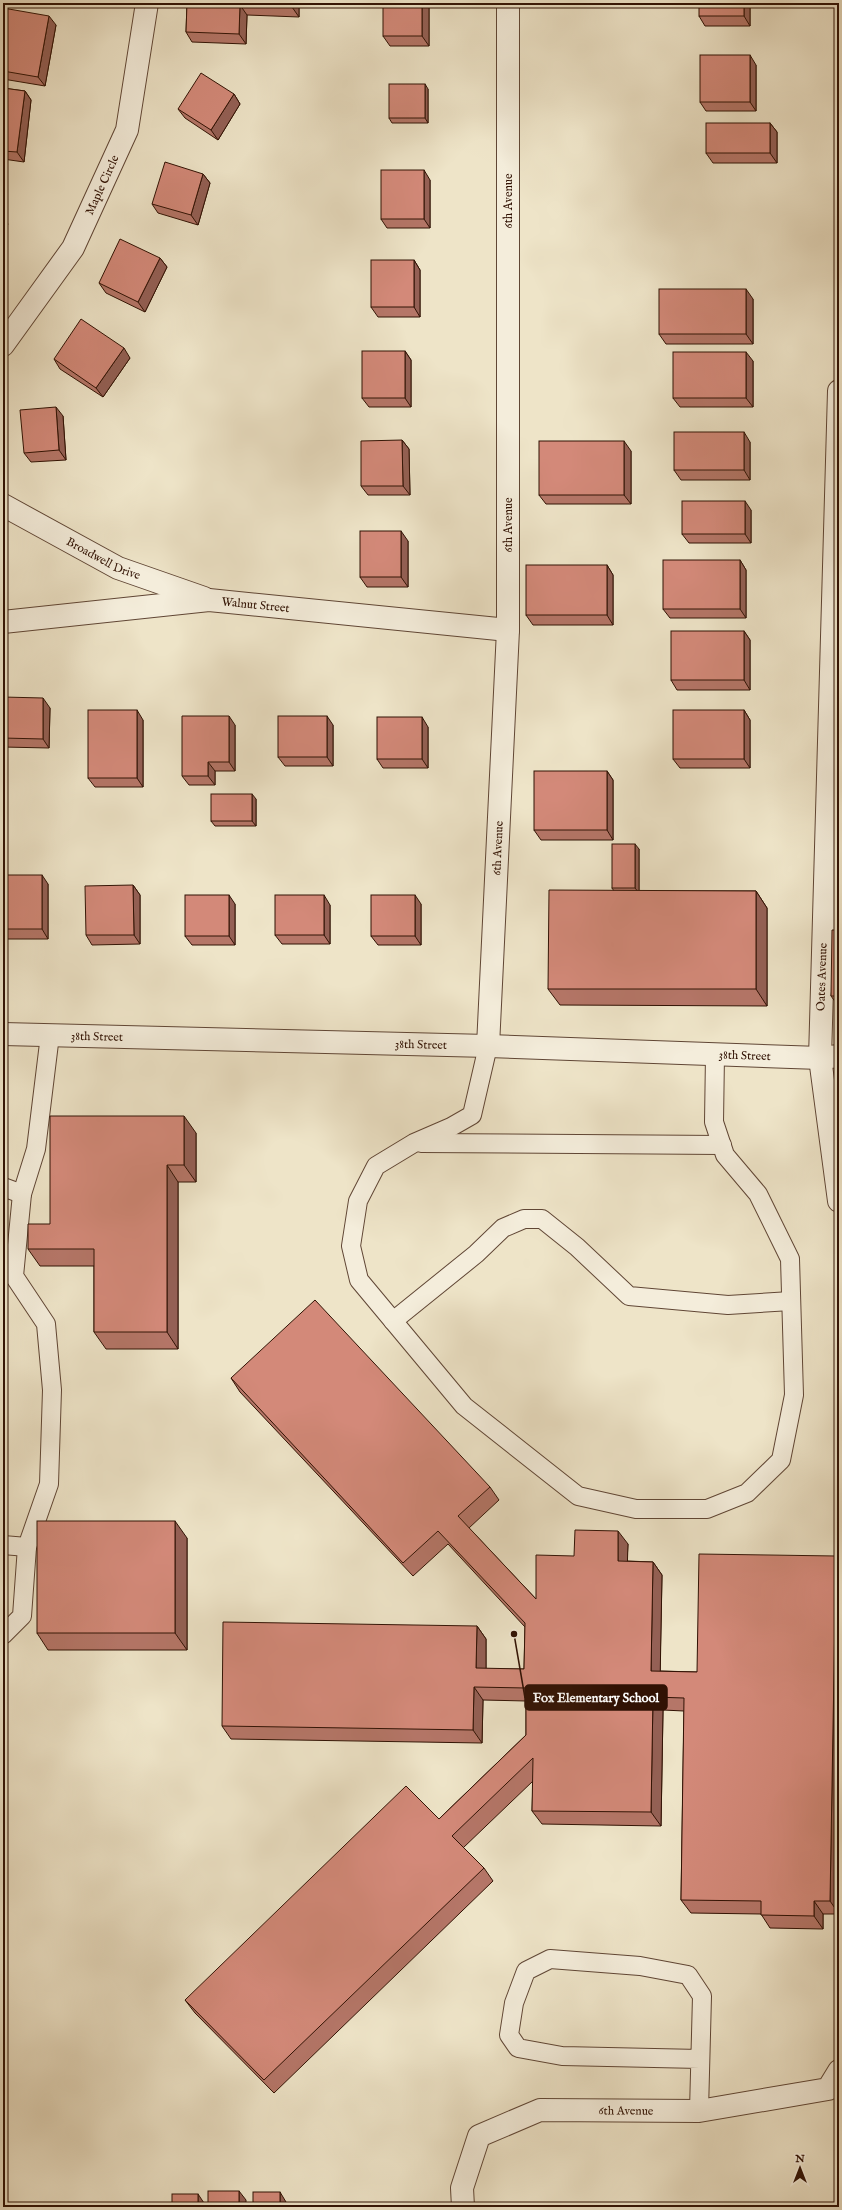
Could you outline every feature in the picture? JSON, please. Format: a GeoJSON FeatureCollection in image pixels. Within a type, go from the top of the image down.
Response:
{"type":"FeatureCollection","features":[{"type":"Feature","properties":{"kind":"street","name":"Maple Circle"},"geometry":{"type":"LineString","coordinates":[[3,344],[73,248],[126,130],[147,3]]}},
{"type":"Feature","properties":{"kind":"street","name":"6th Avenue"},"geometry":{"type":"LineString","coordinates":[[488,1046],[508,630],[508,3]]}},
{"type":"Feature","properties":{"kind":"street","name":"Oates Avenue"},"geometry":{"type":"LineString","coordinates":[[829,1057],[839,391]]}},
{"type":"Feature","properties":{"kind":"street","name":"Broadwell Drive"},"geometry":{"type":"LineString","coordinates":[[3,505],[118,568],[209,600]]}},
{"type":"Feature","properties":{"kind":"street","name":"Walnut Street"},"geometry":{"type":"LineString","coordinates":[[3,622],[209,600],[508,630]]}},
{"type":"Feature","properties":{"kind":"street","name":"38th Street"},"geometry":{"type":"LineString","coordinates":[[3,1034],[488,1046],[715,1055],[829,1057]]}},
{"type":"Feature","properties":{"kind":"street"},"geometry":{"type":"LineString","coordinates":[[829,1057],[839,1201]]}},
{"type":"Feature","properties":{"kind":"street","name":"6th Avenue"},"geometry":{"type":"LineString","coordinates":[[463,2207],[462,2188],[479,2136],[540,2110],[699,2111],[828,2089],[839,2071]]}},
{"type":"Feature","properties":{"kind":"lane"},"geometry":{"type":"LineString","coordinates":[[3,1634],[22,1616],[27,1547],[49,1484],[52,1390],[46,1324],[14,1276],[22,1194],[36,1149],[50,1035]]}},
{"type":"Feature","properties":{"kind":"lane"},"geometry":{"type":"LineString","coordinates":[[488,1046],[472,1115],[450,1128],[414,1143],[376,1166],[358,1201],[351,1246],[359,1280],[464,1406],[578,1496],[636,1509],[707,1509],[747,1494],[781,1460],[794,1395],[790,1259],[758,1194],[725,1155],[714,1122],[715,1055]]}},
{"type":"Feature","properties":{"kind":"lane"},"geometry":{"type":"LineString","coordinates":[[414,1143],[722,1145]]}},
{"type":"Feature","properties":{"kind":"lane"},"geometry":{"type":"LineString","coordinates":[[3,1187],[22,1194]]}},
{"type":"Feature","properties":{"kind":"lane"},"geometry":{"type":"LineString","coordinates":[[393,1321],[476,1254],[503,1228],[524,1219],[542,1219],[577,1247],[629,1296],[728,1305],[791,1301]]}},
{"type":"Feature","properties":{"kind":"lane"},"geometry":{"type":"LineString","coordinates":[[3,1545],[27,1547]]}},
{"type":"Feature","properties":{"kind":"lane"},"geometry":{"type":"LineString","coordinates":[[699,2111],[702,1996],[688,1975],[640,1966],[550,1959],[526,1971],[514,2003],[509,2035],[518,2048],[562,2056],[700,2058]]}},
{"type":"Feature","properties":{"kind":"building"},"geometry":{"type":"Polygon","coordinates":[[[187,3],[293,3],[292,7],[240,5],[239,34],[186,32],[187,3]]]}},
{"type":"Feature","properties":{"kind":"building"},"geometry":{"type":"Polygon","coordinates":[[[383,3],[422,3],[422,36],[383,36],[383,3]]]}},
{"type":"Feature","properties":{"kind":"building"},"geometry":{"type":"Polygon","coordinates":[[[699,3],[744,3],[744,16],[699,16],[699,3]]]}},
{"type":"Feature","properties":{"kind":"building"},"geometry":{"type":"Polygon","coordinates":[[[3,8],[49,16],[38,77],[3,71],[3,8]]]}},
{"type":"Feature","properties":{"kind":"building"},"geometry":{"type":"Polygon","coordinates":[[[700,55],[750,55],[750,102],[700,102],[700,55]]]}},
{"type":"Feature","properties":{"kind":"building"},"geometry":{"type":"Polygon","coordinates":[[[201,73],[234,94],[211,130],[178,109],[201,73]]]}},
{"type":"Feature","properties":{"kind":"building"},"geometry":{"type":"Polygon","coordinates":[[[389,84],[425,84],[425,118],[389,118],[389,84]]]}},
{"type":"Feature","properties":{"kind":"building"},"geometry":{"type":"Polygon","coordinates":[[[3,88],[25,91],[17,152],[3,151],[3,88]]]}},
{"type":"Feature","properties":{"kind":"building"},"geometry":{"type":"Polygon","coordinates":[[[706,123],[770,123],[770,153],[706,153],[706,123]]]}},
{"type":"Feature","properties":{"kind":"building"},"geometry":{"type":"Polygon","coordinates":[[[165,162],[203,174],[191,215],[152,204],[165,162]]]}},
{"type":"Feature","properties":{"kind":"building"},"geometry":{"type":"Polygon","coordinates":[[[381,170],[424,170],[424,219],[381,219],[381,170]]]}},
{"type":"Feature","properties":{"kind":"building"},"geometry":{"type":"Polygon","coordinates":[[[120,239],[160,258],[138,302],[99,283],[120,239]]]}},
{"type":"Feature","properties":{"kind":"building"},"geometry":{"type":"Polygon","coordinates":[[[371,260],[414,260],[414,307],[371,307],[371,260]]]}},
{"type":"Feature","properties":{"kind":"building"},"geometry":{"type":"Polygon","coordinates":[[[659,289],[746,289],[746,334],[659,334],[659,289]]]}},
{"type":"Feature","properties":{"kind":"building"},"geometry":{"type":"Polygon","coordinates":[[[81,319],[124,348],[96,388],[54,359],[81,319]]]}},
{"type":"Feature","properties":{"kind":"building"},"geometry":{"type":"Polygon","coordinates":[[[362,351],[405,351],[405,398],[362,398],[362,351]]]}},
{"type":"Feature","properties":{"kind":"building"},"geometry":{"type":"Polygon","coordinates":[[[673,352],[746,352],[746,398],[673,398],[673,352]]]}},
{"type":"Feature","properties":{"kind":"building"},"geometry":{"type":"Polygon","coordinates":[[[56,407],[59,450],[24,453],[20,410],[56,407]]]}},
{"type":"Feature","properties":{"kind":"building"},"geometry":{"type":"Polygon","coordinates":[[[674,432],[744,432],[744,470],[674,470],[674,432]]]}},
{"type":"Feature","properties":{"kind":"building"},"geometry":{"type":"Polygon","coordinates":[[[402,440],[403,486],[361,486],[361,441],[402,440]]]}},
{"type":"Feature","properties":{"kind":"building"},"geometry":{"type":"Polygon","coordinates":[[[539,441],[624,441],[624,495],[539,495],[539,441]]]}},
{"type":"Feature","properties":{"kind":"building"},"geometry":{"type":"Polygon","coordinates":[[[682,501],[745,501],[745,534],[682,534],[682,501]]]}},
{"type":"Feature","properties":{"kind":"building"},"geometry":{"type":"Polygon","coordinates":[[[360,531],[401,531],[401,577],[360,577],[360,531]]]}},
{"type":"Feature","properties":{"kind":"building"},"geometry":{"type":"Polygon","coordinates":[[[663,560],[740,560],[740,609],[663,609],[663,560]]]}},
{"type":"Feature","properties":{"kind":"building"},"geometry":{"type":"Polygon","coordinates":[[[526,565],[607,565],[607,615],[526,615],[526,565]]]}},
{"type":"Feature","properties":{"kind":"building"},"geometry":{"type":"Polygon","coordinates":[[[671,631],[744,631],[744,680],[671,680],[671,631]]]}},
{"type":"Feature","properties":{"kind":"building"},"geometry":{"type":"Polygon","coordinates":[[[3,697],[43,698],[43,739],[3,738],[3,697]]]}},
{"type":"Feature","properties":{"kind":"building"},"geometry":{"type":"Polygon","coordinates":[[[88,710],[137,710],[137,778],[88,778],[88,710]]]}},
{"type":"Feature","properties":{"kind":"building"},"geometry":{"type":"Polygon","coordinates":[[[673,710],[744,710],[744,759],[673,759],[673,710]]]}},
{"type":"Feature","properties":{"kind":"building"},"geometry":{"type":"Polygon","coordinates":[[[182,716],[229,716],[229,762],[208,762],[208,776],[182,776],[182,716]]]}},
{"type":"Feature","properties":{"kind":"building"},"geometry":{"type":"Polygon","coordinates":[[[278,716],[327,716],[327,757],[278,757],[278,716]]]}},
{"type":"Feature","properties":{"kind":"building"},"geometry":{"type":"Polygon","coordinates":[[[377,717],[422,717],[422,759],[377,759],[377,717]]]}},
{"type":"Feature","properties":{"kind":"building"},"geometry":{"type":"Polygon","coordinates":[[[534,771],[607,771],[607,830],[534,830],[534,771]]]}},
{"type":"Feature","properties":{"kind":"building"},"geometry":{"type":"Polygon","coordinates":[[[211,794],[252,794],[252,821],[211,821],[211,794]]]}},
{"type":"Feature","properties":{"kind":"building"},"geometry":{"type":"Polygon","coordinates":[[[612,844],[635,844],[635,888],[612,888],[612,844]]]}},
{"type":"Feature","properties":{"kind":"building"},"geometry":{"type":"Polygon","coordinates":[[[3,875],[42,875],[42,929],[3,929],[3,875]]]}},
{"type":"Feature","properties":{"kind":"building"},"geometry":{"type":"Polygon","coordinates":[[[133,885],[134,935],[86,935],[85,886],[133,885]]]}},
{"type":"Feature","properties":{"kind":"building"},"geometry":{"type":"Polygon","coordinates":[[[549,890],[756,891],[756,989],[548,989],[549,890]]]}},
{"type":"Feature","properties":{"kind":"building"},"geometry":{"type":"Polygon","coordinates":[[[185,895],[229,895],[229,936],[185,936],[185,895]]]}},
{"type":"Feature","properties":{"kind":"building"},"geometry":{"type":"Polygon","coordinates":[[[275,895],[324,895],[324,935],[275,935],[275,895]]]}},
{"type":"Feature","properties":{"kind":"building"},"geometry":{"type":"Polygon","coordinates":[[[371,895],[415,895],[415,936],[371,936],[371,895]]]}},
{"type":"Feature","properties":{"kind":"building"},"geometry":{"type":"Polygon","coordinates":[[[832,930],[839,930],[839,996],[831,996],[832,930]]]}},
{"type":"Feature","properties":{"kind":"building"},"geometry":{"type":"Polygon","coordinates":[[[50,1116],[184,1116],[184,1165],[167,1165],[167,1332],[94,1332],[94,1249],[28,1249],[28,1224],[50,1224],[50,1116]]]}},
{"type":"Feature","properties":{"kind":"building"},"geometry":{"type":"Polygon","coordinates":[[[315,1300],[490,1487],[458,1516],[536,1599],[536,1555],[574,1556],[575,1530],[618,1531],[618,1561],[653,1562],[651,1671],[697,1672],[699,1554],[836,1556],[830,1901],[814,1901],[814,1916],[761,1915],[761,1901],[681,1900],[684,1698],[653,1697],[651,1812],[532,1811],[533,1758],[452,1836],[484,1868],[264,2080],[185,2000],[406,1786],[439,1819],[526,1735],[526,1688],[474,1687],[473,1730],[222,1726],[223,1622],[477,1626],[476,1668],[524,1669],[525,1623],[438,1531],[403,1563],[231,1378],[315,1300]]]}},
{"type":"Feature","properties":{"kind":"building"},"geometry":{"type":"Polygon","coordinates":[[[37,1521],[175,1521],[175,1633],[37,1633],[37,1521]]]}},
{"type":"Feature","properties":{"kind":"building"},"geometry":{"type":"Polygon","coordinates":[[[208,2191],[239,2191],[239,2207],[208,2207],[208,2191]]]}},
{"type":"Feature","properties":{"kind":"building"},"geometry":{"type":"Polygon","coordinates":[[[253,2192],[280,2192],[280,2207],[253,2207],[253,2192]]]}},
{"type":"Feature","properties":{"kind":"building"},"geometry":{"type":"Polygon","coordinates":[[[172,2194],[198,2194],[198,2207],[172,2207],[172,2194]]]}},
{"type":"Feature","properties":{"kind":"building"},"geometry":{"type":"Polygon","coordinates":[[[162,2206],[162,2207],[138,2207],[162,2206]]]}},
{"type":"Feature","properties":{"kind":"place","name":"Fox Elementary School"},"geometry":{"type":"Point","coordinates":[514,1634]}}]}
